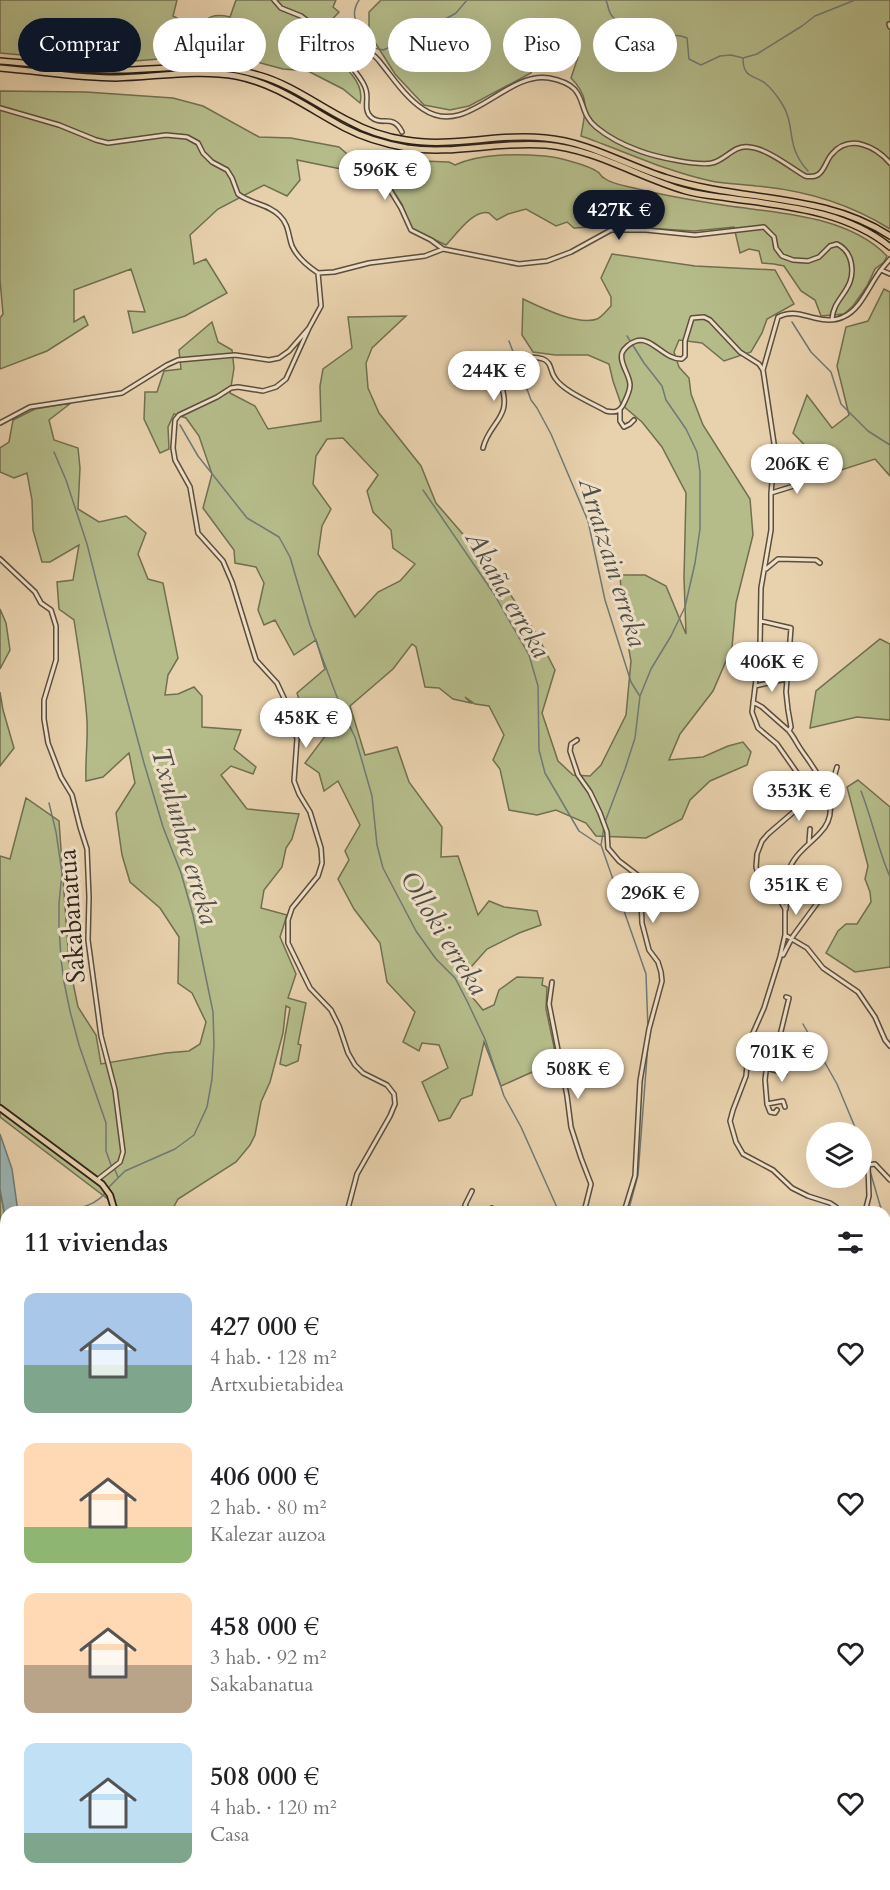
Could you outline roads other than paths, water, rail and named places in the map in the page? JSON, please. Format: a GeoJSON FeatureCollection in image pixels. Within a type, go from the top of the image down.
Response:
{"type":"FeatureCollection","features":[{"type":"Feature","properties":{"kind":"highway"},"geometry":{"type":"LineString","coordinates":[[0,61],[103,70],[190,65],[218,66],[279,82],[350,122],[390,137],[427,142],[517,136],[559,139],[597,149],[666,178],[712,189],[816,206],[847,215],[888,236]]}},
{"type":"Feature","properties":{"kind":"highway"},"geometry":{"type":"LineString","coordinates":[[0,68],[103,78],[191,74],[237,76],[277,89],[347,129],[387,144],[426,150],[517,143],[549,145],[596,157],[663,184],[691,192],[805,210],[833,217],[856,226],[890,247]]}},
{"type":"Feature","properties":{"kind":"highway"},"geometry":{"type":"LineString","coordinates":[[0,1108],[97,1179],[109,1192],[113,1206]]}},
{"type":"Feature","properties":{"kind":"street"},"geometry":{"type":"LineString","coordinates":[[274,0],[281,8],[304,18]]}},
{"type":"Feature","properties":{"kind":"street"},"geometry":{"type":"LineString","coordinates":[[376,58],[420,108],[439,116],[458,115],[525,80],[539,77],[567,83],[576,90],[590,121],[596,127],[657,157],[712,163],[742,146],[752,147],[805,176],[811,177],[818,174],[832,153],[855,143],[873,148],[890,163]]}},
{"type":"Feature","properties":{"kind":"street"},"geometry":{"type":"LineString","coordinates":[[354,72],[366,89],[368,113],[372,118],[399,125],[402,132]]}},
{"type":"Feature","properties":{"kind":"street"},"geometry":{"type":"LineString","coordinates":[[0,108],[59,125],[108,143],[166,135],[182,135],[193,140],[198,143],[203,153],[212,162],[227,170],[238,194],[274,211],[281,217],[289,230],[293,248],[300,258],[318,273],[334,272],[380,261],[424,256],[443,249]]}},
{"type":"Feature","properties":{"kind":"street"},"geometry":{"type":"LineString","coordinates":[[406,153],[410,174],[408,182],[404,182],[385,166],[380,167],[379,172],[401,208],[411,230],[443,249],[519,264],[534,263],[559,257],[610,230],[646,230],[695,235],[764,226],[774,237],[776,248],[782,256],[793,260],[808,261],[819,257],[830,246],[837,244],[844,248],[850,258],[852,280],[832,311],[832,319]]}},
{"type":"Feature","properties":{"kind":"street"},"geometry":{"type":"LineString","coordinates":[[786,915],[780,900],[760,880],[756,859],[760,845],[768,834],[801,804],[805,795],[805,788],[798,774],[777,744],[758,728],[753,716],[760,646],[761,588],[771,530],[771,493],[776,450],[764,370],[778,317],[793,313],[817,318],[843,317],[851,312],[867,293],[890,259]]}},
{"type":"Feature","properties":{"kind":"street"},"geometry":{"type":"LineString","coordinates":[[881,270],[890,274]]}},
{"type":"Feature","properties":{"kind":"street"},"geometry":{"type":"LineString","coordinates":[[318,273],[321,306],[286,379],[276,387],[263,391],[231,388],[179,415],[175,420],[173,448],[175,460],[190,487],[198,533],[223,561],[232,582],[256,660],[277,683],[291,713],[297,739],[294,781],[317,830],[322,863],[318,876],[292,908],[288,920],[288,943],[310,988],[332,1010],[355,1065],[363,1073],[387,1085],[394,1095],[395,1104],[357,1174],[349,1206]]}},
{"type":"Feature","properties":{"kind":"street"},"geometry":{"type":"LineString","coordinates":[[634,420],[624,427],[620,421],[620,410],[630,389],[622,353],[638,340],[646,341],[675,359],[682,359],[685,356],[685,341],[692,318],[704,317],[710,320],[740,352],[764,370]]}},
{"type":"Feature","properties":{"kind":"street"},"geometry":{"type":"LineString","coordinates":[[0,423],[30,407],[122,393],[178,360],[236,355],[269,360],[279,358],[289,351],[309,328]]}},
{"type":"Feature","properties":{"kind":"street"},"geometry":{"type":"LineString","coordinates":[[483,448],[485,437],[502,415],[505,396],[501,386],[517,360],[543,359],[550,364],[555,379],[567,388],[606,411],[620,410]]}},
{"type":"Feature","properties":{"kind":"street"},"geometry":{"type":"LineString","coordinates":[[771,493],[797,485],[800,474]]}},
{"type":"Feature","properties":{"kind":"street","name":"Sakabanatua"},"geometry":{"type":"LineString","coordinates":[[0,559],[35,592],[41,603],[51,610],[56,626],[56,660],[44,700],[44,719],[48,743],[61,777],[72,795],[87,849],[88,940],[101,1036],[115,1090],[123,1152],[120,1162],[97,1179]]}},
{"type":"Feature","properties":{"kind":"street"},"geometry":{"type":"LineString","coordinates":[[764,570],[778,560],[816,560],[820,563]]}},
{"type":"Feature","properties":{"kind":"street"},"geometry":{"type":"LineString","coordinates":[[761,621],[791,628],[786,679],[791,727],[789,731]]}},
{"type":"Feature","properties":{"kind":"street"},"geometry":{"type":"LineString","coordinates":[[755,686],[786,679]]}},
{"type":"Feature","properties":{"kind":"street"},"geometry":{"type":"LineString","coordinates":[[753,702],[762,706],[789,731],[829,794]]}},
{"type":"Feature","properties":{"kind":"street"},"geometry":{"type":"LineString","coordinates":[[577,740],[572,744],[570,751],[578,775],[590,792],[603,822],[608,848],[619,861],[640,877],[640,906],[646,941],[661,972],[638,1096],[635,1176],[626,1206]]}},
{"type":"Feature","properties":{"kind":"street"},"geometry":{"type":"LineString","coordinates":[[834,1206],[792,1188],[773,1170],[745,1156],[734,1137],[730,1121],[744,1082],[749,1042],[764,1008],[780,957],[785,935],[788,871],[798,853],[827,824],[830,810],[829,794],[837,767]]}},
{"type":"Feature","properties":{"kind":"street"},"geometry":{"type":"LineString","coordinates":[[809,843],[810,829]]}},
{"type":"Feature","properties":{"kind":"street"},"geometry":{"type":"LineString","coordinates":[[780,957],[818,902]]}},
{"type":"Feature","properties":{"kind":"street"},"geometry":{"type":"LineString","coordinates":[[785,935],[807,948],[823,968],[858,992],[875,1017],[890,1046]]}},
{"type":"Feature","properties":{"kind":"street"},"geometry":{"type":"LineString","coordinates":[[552,982],[549,1004],[571,1127],[591,1184],[586,1206]]}},
{"type":"Feature","properties":{"kind":"street"},"geometry":{"type":"LineString","coordinates":[[777,1110],[775,1113],[771,1112],[766,1104],[766,1060],[772,1060],[775,1056],[789,1004],[789,998],[786,997]]}},
{"type":"Feature","properties":{"kind":"street"},"geometry":{"type":"LineString","coordinates":[[747,1062],[766,1065],[785,1073],[787,1068]]}},
{"type":"Feature","properties":{"kind":"street"},"geometry":{"type":"LineString","coordinates":[[766,1104],[783,1101],[785,1107]]}},
{"type":"Feature","properties":{"kind":"street"},"geometry":{"type":"LineString","coordinates":[[866,1206],[869,1196],[868,1165],[875,1164],[890,1180]]}},
{"type":"Feature","properties":{"kind":"street"},"geometry":{"type":"LineString","coordinates":[[466,1206],[472,1191]]}},
{"type":"Feature","properties":{"kind":"water"},"geometry":{"type":"Polygon","coordinates":[[[0,1134],[12,1169],[17,1206],[3,1206],[0,1189],[0,1134]]]}},
{"type":"Feature","properties":{"kind":"waterway"},"geometry":{"type":"LineString","coordinates":[[355,18],[355,8],[359,0]]}},
{"type":"Feature","properties":{"kind":"waterway"},"geometry":{"type":"LineString","coordinates":[[376,48],[383,50],[423,34],[456,13],[467,0]]}},
{"type":"Feature","properties":{"kind":"waterway"},"geometry":{"type":"LineString","coordinates":[[606,0],[613,18],[624,19],[629,29],[636,34],[687,38],[689,59],[701,65],[720,56],[731,55],[743,58],[757,54],[815,16],[855,0]]}},
{"type":"Feature","properties":{"kind":"waterway"},"geometry":{"type":"LineString","coordinates":[[743,59],[745,70],[766,84],[781,102],[789,119],[796,153],[808,171]]}},
{"type":"Feature","properties":{"kind":"waterway"},"geometry":{"type":"LineString","coordinates":[[792,322],[811,352],[831,372],[841,404],[868,431],[890,445]]}},
{"type":"Feature","properties":{"kind":"waterway","name":"Arratzain erreka"},"geometry":{"type":"LineString","coordinates":[[605,822],[635,738],[640,696],[651,669],[685,607],[700,529],[700,472],[697,452],[686,429],[666,400],[662,386],[627,336]]}},
{"type":"Feature","properties":{"kind":"waterway","name":"Arratzain erreka"},"geometry":{"type":"LineString","coordinates":[[509,341],[531,400],[551,434],[588,521],[605,600],[631,682],[639,695]]}},
{"type":"Feature","properties":{"kind":"waterway","name":"Olloki erreka"},"geometry":{"type":"LineString","coordinates":[[180,425],[198,456],[247,518],[279,537],[290,557],[310,625],[343,713],[355,737],[372,796],[377,845],[383,868],[416,931],[436,959],[455,978],[467,1001],[485,1039],[504,1096],[521,1127],[556,1206]]}},
{"type":"Feature","properties":{"kind":"waterway","name":"Txulunbre erreka"},"geometry":{"type":"LineString","coordinates":[[54,452],[66,480],[87,544],[144,763],[193,915],[213,1012],[212,1079],[207,1107],[194,1135],[175,1149],[125,1171],[109,1187]]}},
{"type":"Feature","properties":{"kind":"waterway","name":"Akaña erreka"},"geometry":{"type":"LineString","coordinates":[[423,490],[494,594],[529,655],[538,686],[539,750],[545,773],[579,831],[600,845]]}},
{"type":"Feature","properties":{"kind":"waterway"},"geometry":{"type":"LineString","coordinates":[[861,791],[890,877]]}},
{"type":"Feature","properties":{"kind":"waterway"},"geometry":{"type":"LineString","coordinates":[[49,803],[62,873],[59,926],[64,982],[79,1045],[106,1123],[106,1151],[111,1165]]}},
{"type":"Feature","properties":{"kind":"waterway"},"geometry":{"type":"LineString","coordinates":[[604,827],[601,845],[646,974],[648,1030]]}},
{"type":"Feature","properties":{"kind":"waterway"},"geometry":{"type":"LineString","coordinates":[[803,1024],[837,1084],[853,1122]]}},
{"type":"Feature","properties":{"kind":"waterway"},"geometry":{"type":"LineString","coordinates":[[630,1206],[638,1175],[648,1044]]}},
{"type":"Feature","properties":{"kind":"waterway"},"geometry":{"type":"LineString","coordinates":[[115,1170],[118,1177]]}},
{"type":"Feature","properties":{"kind":"waterway"},"geometry":{"type":"LineString","coordinates":[[872,1178],[880,1206]]}},
{"type":"Feature","properties":{"kind":"waterway","name":"Txulunbre erreka"},"geometry":{"type":"LineString","coordinates":[[85,1206],[101,1198],[105,1193]]}}]}
